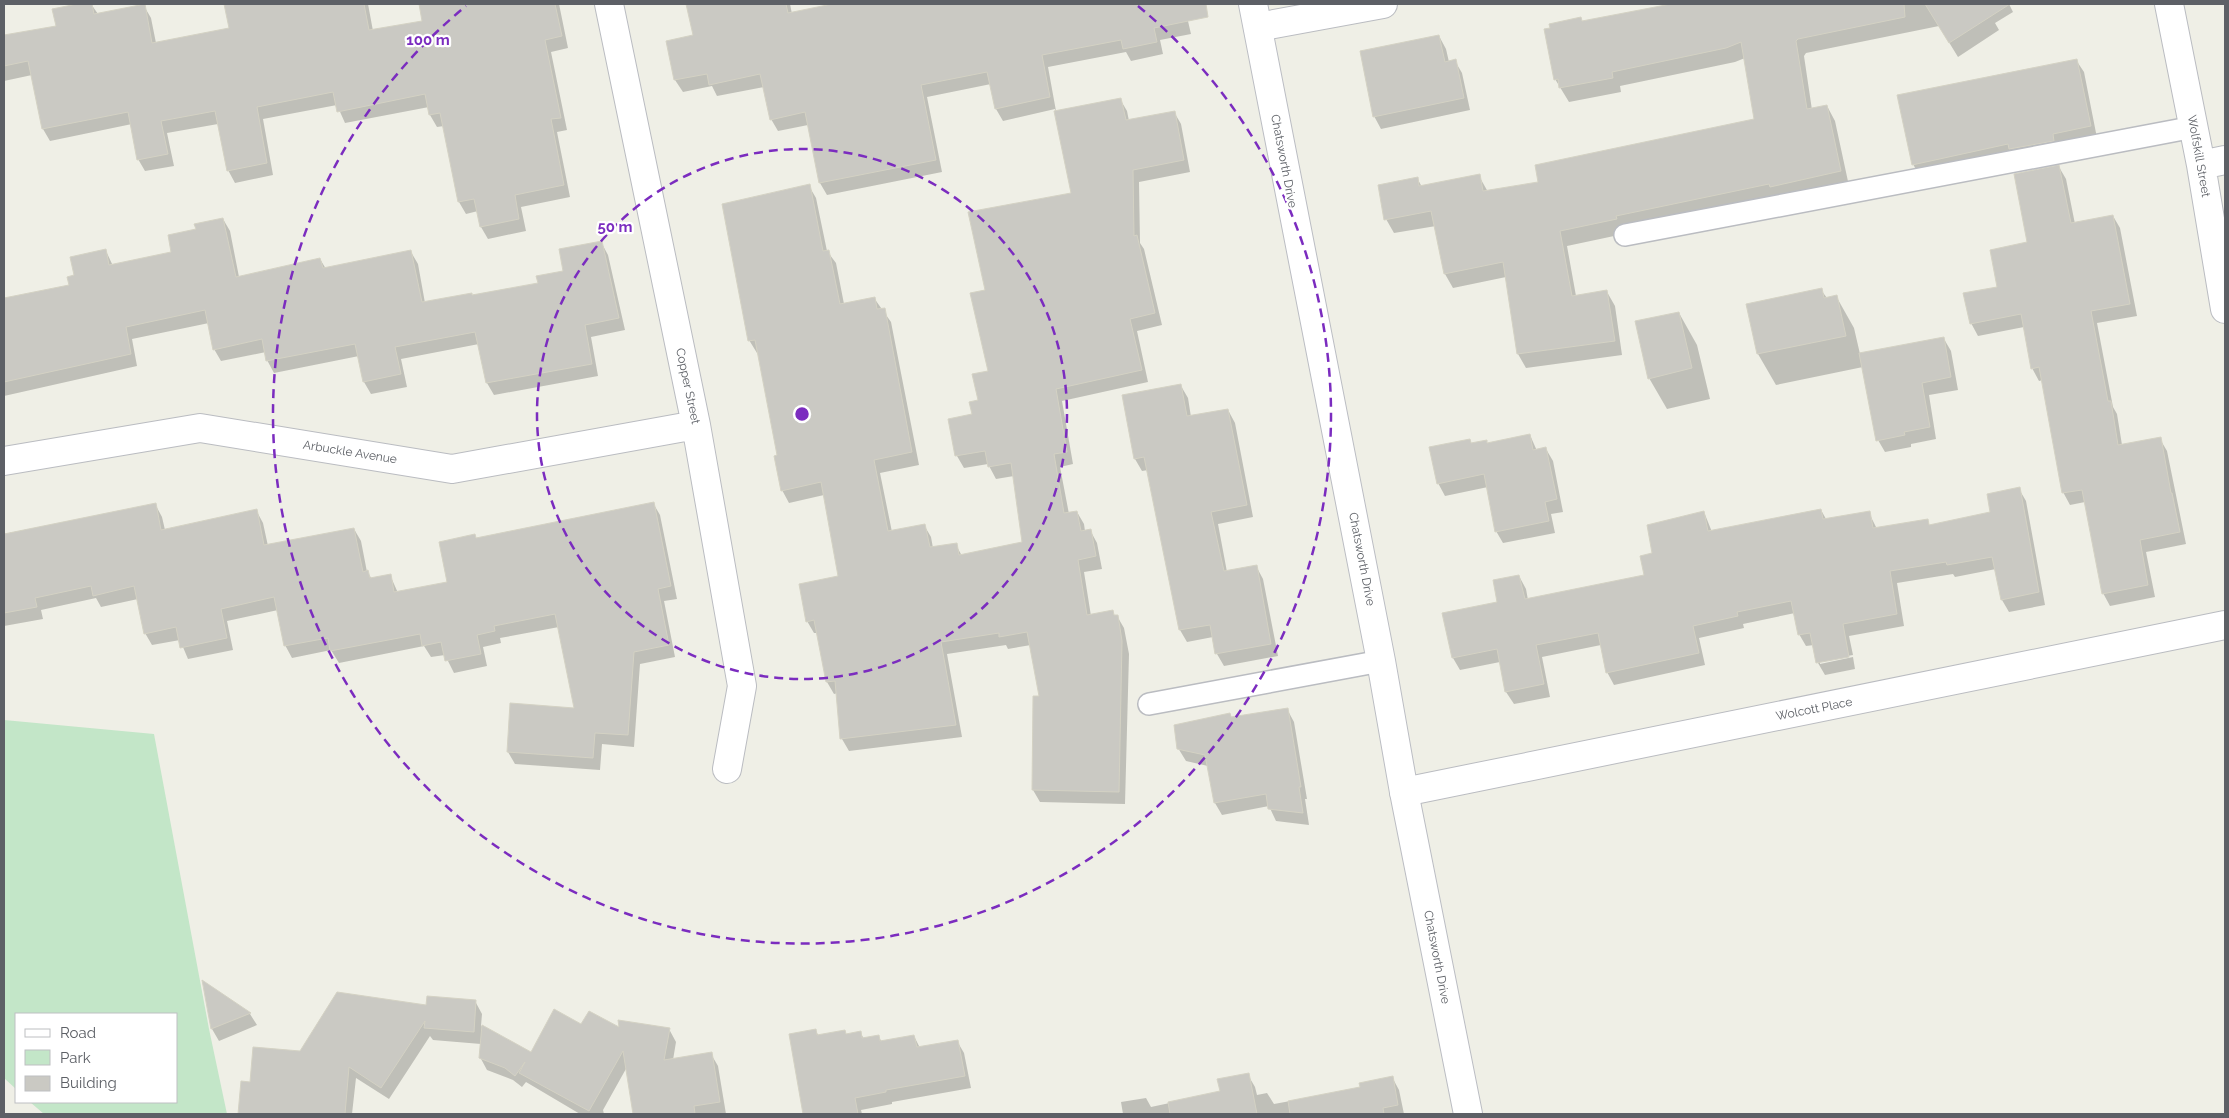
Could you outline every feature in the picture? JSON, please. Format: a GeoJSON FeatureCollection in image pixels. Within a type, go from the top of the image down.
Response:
{"type":"FeatureCollection","features":[{"type":"Feature","properties":{"kind":"street","name":"Copper Street"},"geometry":{"type":"LineString","coordinates":[[609,4],[696,425],[742,686],[727,769]]}},
{"type":"Feature","properties":{"kind":"street"},"geometry":{"type":"LineString","coordinates":[[1256,15],[1383,4]]}},
{"type":"Feature","properties":{"kind":"street","name":"Wolfskill Street"},"geometry":{"type":"LineString","coordinates":[[2169,4],[2194,127],[2213,162],[2225,309]]}},
{"type":"Feature","properties":{"kind":"street","name":"Chatsworth Drive"},"geometry":{"type":"LineString","coordinates":[[1256,15],[1382,661],[1404,792],[1468,1114]]}},
{"type":"Feature","properties":{"kind":"street","name":"Arbuckle Avenue"},"geometry":{"type":"LineString","coordinates":[[4,461],[200,428],[452,469],[696,425]]}},
{"type":"Feature","properties":{"kind":"street","name":"Wolcott Place"},"geometry":{"type":"LineString","coordinates":[[1404,792],[2225,625]]}},
{"type":"Feature","properties":{"kind":"lane"},"geometry":{"type":"LineString","coordinates":[[1625,235],[2194,127]]}},
{"type":"Feature","properties":{"kind":"lane"},"geometry":{"type":"LineString","coordinates":[[1149,704],[1382,661]]}},
{"type":"Feature","properties":{"kind":"green space"},"geometry":{"type":"Polygon","coordinates":[[[4,720],[154,734],[209,1029],[227,1114],[44,1114],[31,1103],[178,1103],[178,1013],[15,1013],[15,1088],[4,1078],[4,720]]]}},
{"type":"Feature","properties":{"kind":"building"},"geometry":{"type":"Polygon","coordinates":[[[77,4],[92,4],[94,14],[145,4],[152,43],[229,28],[224,4],[364,4],[369,30],[422,21],[419,4],[555,4],[562,36],[545,40],[561,118],[551,119],[564,185],[515,195],[519,219],[480,227],[474,199],[458,202],[440,113],[429,115],[425,94],[337,112],[333,92],[257,107],[267,163],[227,171],[215,111],[161,121],[168,154],[137,160],[128,112],[42,129],[28,61],[4,66],[4,35],[56,26],[52,9],[77,4]]]}},
{"type":"Feature","properties":{"kind":"building"},"geometry":{"type":"Polygon","coordinates":[[[686,4],[786,4],[788,13],[832,4],[1206,4],[1208,17],[1154,28],[1157,42],[1123,49],[1121,40],[1042,55],[1050,97],[995,109],[987,72],[921,85],[936,160],[819,183],[805,112],[770,120],[760,74],[709,85],[707,74],[674,80],[666,41],[693,35],[686,4]]]}},
{"type":"Feature","properties":{"kind":"building"},"geometry":{"type":"Polygon","coordinates":[[[1671,4],[1904,4],[1905,17],[1798,39],[1796,41],[1807,109],[1827,105],[1841,171],[1770,187],[1769,184],[1616,216],[1617,219],[1560,231],[1572,296],[1607,290],[1615,341],[1517,354],[1503,262],[1444,274],[1431,211],[1384,220],[1378,185],[1418,177],[1419,186],[1480,174],[1483,191],[1538,182],[1535,165],[1754,119],[1741,42],[1726,48],[1612,72],[1613,78],[1559,88],[1558,79],[1554,80],[1544,29],[1550,28],[1549,24],[1581,17],[1582,21],[1671,4]]]}},
{"type":"Feature","properties":{"kind":"building"},"geometry":{"type":"Polygon","coordinates":[[[1925,4],[2010,4],[1949,43],[1925,4]]]}},
{"type":"Feature","properties":{"kind":"building"},"geometry":{"type":"Polygon","coordinates":[[[1439,35],[1445,62],[1456,59],[1464,98],[1373,117],[1360,51],[1439,35]]]}},
{"type":"Feature","properties":{"kind":"building"},"geometry":{"type":"Polygon","coordinates":[[[2077,59],[2091,126],[2053,134],[2054,141],[2009,149],[2008,144],[1912,165],[1897,95],[2077,59]]]}},
{"type":"Feature","properties":{"kind":"building"},"geometry":{"type":"Polygon","coordinates":[[[1121,98],[1126,120],[1175,111],[1184,160],[1133,170],[1134,236],[1137,235],[1155,313],[1130,319],[1142,370],[1056,389],[1067,452],[1054,454],[1064,513],[1077,511],[1081,531],[1091,529],[1096,556],[1078,560],[1087,615],[1113,610],[1114,615],[1118,615],[1122,641],[1119,792],[1032,790],[1033,696],[1039,696],[1027,632],[999,637],[999,633],[941,642],[956,725],[840,739],[835,681],[826,682],[814,620],[806,622],[799,584],[838,576],[821,482],[781,491],[774,456],[777,455],[755,340],[748,341],[722,204],[810,184],[823,251],[829,250],[840,304],[875,297],[877,309],[885,308],[912,452],[874,460],[888,531],[925,524],[930,547],[957,543],[959,555],[1022,542],[1011,463],[988,467],[985,451],[955,456],[948,419],[972,414],[969,402],[978,400],[972,374],[988,371],[970,293],[985,290],[968,212],[1071,193],[1054,111],[1121,98]]]}},
{"type":"Feature","properties":{"kind":"building"},"geometry":{"type":"Polygon","coordinates":[[[2059,165],[2071,223],[2113,215],[2130,304],[2091,311],[2108,401],[2111,401],[2118,445],[2161,437],[2180,532],[2140,540],[2148,585],[2102,594],[2082,490],[2062,493],[2039,367],[2031,369],[2021,314],[1970,324],[1963,293],[1997,287],[1990,250],[2027,242],[2014,174],[2059,165]]]}},
{"type":"Feature","properties":{"kind":"building"},"geometry":{"type":"Polygon","coordinates":[[[223,218],[236,277],[320,258],[323,268],[411,250],[422,302],[538,283],[536,276],[563,271],[559,249],[602,241],[619,318],[585,325],[592,364],[486,383],[475,332],[395,347],[401,374],[363,382],[355,344],[266,361],[262,339],[213,350],[205,310],[126,327],[131,354],[4,382],[4,298],[69,285],[67,277],[74,275],[70,257],[106,249],[109,265],[171,252],[168,235],[196,229],[194,224],[223,218]]]}},
{"type":"Feature","properties":{"kind":"building"},"geometry":{"type":"Polygon","coordinates":[[[1822,288],[1824,298],[1837,295],[1846,336],[1757,354],[1746,304],[1822,288]]]}},
{"type":"Feature","properties":{"kind":"building"},"geometry":{"type":"Polygon","coordinates":[[[1679,312],[1692,368],[1648,379],[1635,321],[1679,312]]]}},
{"type":"Feature","properties":{"kind":"building"},"geometry":{"type":"Polygon","coordinates":[[[1944,337],[1951,377],[1922,383],[1930,427],[1904,432],[1905,435],[1876,441],[1859,353],[1944,337]]]}},
{"type":"Feature","properties":{"kind":"building"},"geometry":{"type":"Polygon","coordinates":[[[1181,384],[1187,416],[1228,409],[1247,505],[1211,512],[1224,571],[1257,565],[1271,644],[1215,654],[1210,625],[1179,630],[1144,457],[1134,459],[1122,395],[1181,384]]]}},
{"type":"Feature","properties":{"kind":"building"},"geometry":{"type":"Polygon","coordinates":[[[1530,434],[1533,450],[1546,447],[1557,499],[1545,502],[1549,521],[1495,532],[1484,474],[1437,484],[1429,447],[1470,439],[1471,443],[1487,440],[1487,443],[1530,434]]]}},
{"type":"Feature","properties":{"kind":"building"},"geometry":{"type":"Polygon","coordinates":[[[2020,487],[2039,592],[2001,600],[1992,557],[1947,565],[1946,562],[1890,571],[1897,614],[1843,624],[1849,657],[1816,663],[1810,633],[1798,635],[1791,601],[1737,612],[1738,616],[1693,626],[1699,653],[1606,673],[1598,633],[1536,645],[1544,684],[1505,692],[1497,649],[1452,658],[1442,613],[1497,602],[1493,580],[1519,575],[1525,599],[1644,575],[1640,556],[1652,553],[1647,525],[1704,511],[1708,531],[1821,509],[1823,519],[1870,511],[1873,528],[1928,519],[1929,525],[1990,512],[1987,494],[2020,487]]]}},
{"type":"Feature","properties":{"kind":"building"},"geometry":{"type":"Polygon","coordinates":[[[654,502],[671,586],[658,589],[669,645],[634,652],[628,735],[595,733],[593,758],[507,752],[510,703],[574,708],[555,614],[494,626],[495,631],[477,635],[481,654],[445,661],[441,642],[422,646],[420,634],[330,651],[328,638],[284,646],[274,597],[221,609],[227,638],[180,648],[176,627],[144,634],[134,586],[93,596],[91,586],[35,598],[37,607],[4,613],[4,534],[156,503],[161,530],[257,509],[264,545],[354,528],[363,572],[368,570],[370,578],[391,574],[394,592],[447,582],[439,542],[475,534],[476,538],[654,502]]]}},
{"type":"Feature","properties":{"kind":"building"},"geometry":{"type":"Polygon","coordinates":[[[1288,708],[1301,787],[1299,787],[1303,813],[1268,809],[1266,794],[1214,803],[1205,755],[1177,749],[1174,725],[1230,713],[1231,717],[1288,708]]]}},
{"type":"Feature","properties":{"kind":"building"},"geometry":{"type":"Polygon","coordinates":[[[202,980],[251,1013],[211,1029],[202,980]]]}},
{"type":"Feature","properties":{"kind":"building"},"geometry":{"type":"Polygon","coordinates":[[[337,992],[426,1005],[427,996],[476,1000],[474,1032],[424,1028],[425,1021],[381,1088],[349,1067],[345,1114],[238,1114],[241,1081],[250,1082],[253,1047],[300,1051],[337,992]]]}},
{"type":"Feature","properties":{"kind":"building"},"geometry":{"type":"Polygon","coordinates":[[[554,1009],[581,1024],[589,1011],[619,1027],[618,1020],[670,1028],[664,1060],[712,1052],[720,1102],[694,1106],[695,1114],[633,1114],[623,1051],[589,1111],[519,1073],[525,1062],[515,1076],[505,1068],[479,1058],[482,1025],[531,1052],[554,1009]]]}},
{"type":"Feature","properties":{"kind":"building"},"geometry":{"type":"Polygon","coordinates":[[[816,1029],[817,1035],[845,1030],[846,1034],[861,1031],[862,1038],[879,1035],[880,1041],[914,1035],[917,1047],[958,1040],[965,1076],[886,1090],[886,1092],[855,1098],[858,1114],[803,1114],[789,1034],[816,1029]]]}},
{"type":"Feature","properties":{"kind":"building"},"geometry":{"type":"Polygon","coordinates":[[[1249,1073],[1257,1114],[1170,1114],[1168,1102],[1220,1091],[1217,1079],[1249,1073]]]}},
{"type":"Feature","properties":{"kind":"building"},"geometry":{"type":"Polygon","coordinates":[[[1393,1076],[1398,1105],[1383,1108],[1384,1114],[1290,1114],[1288,1101],[1360,1087],[1359,1083],[1393,1076]]]}}]}
